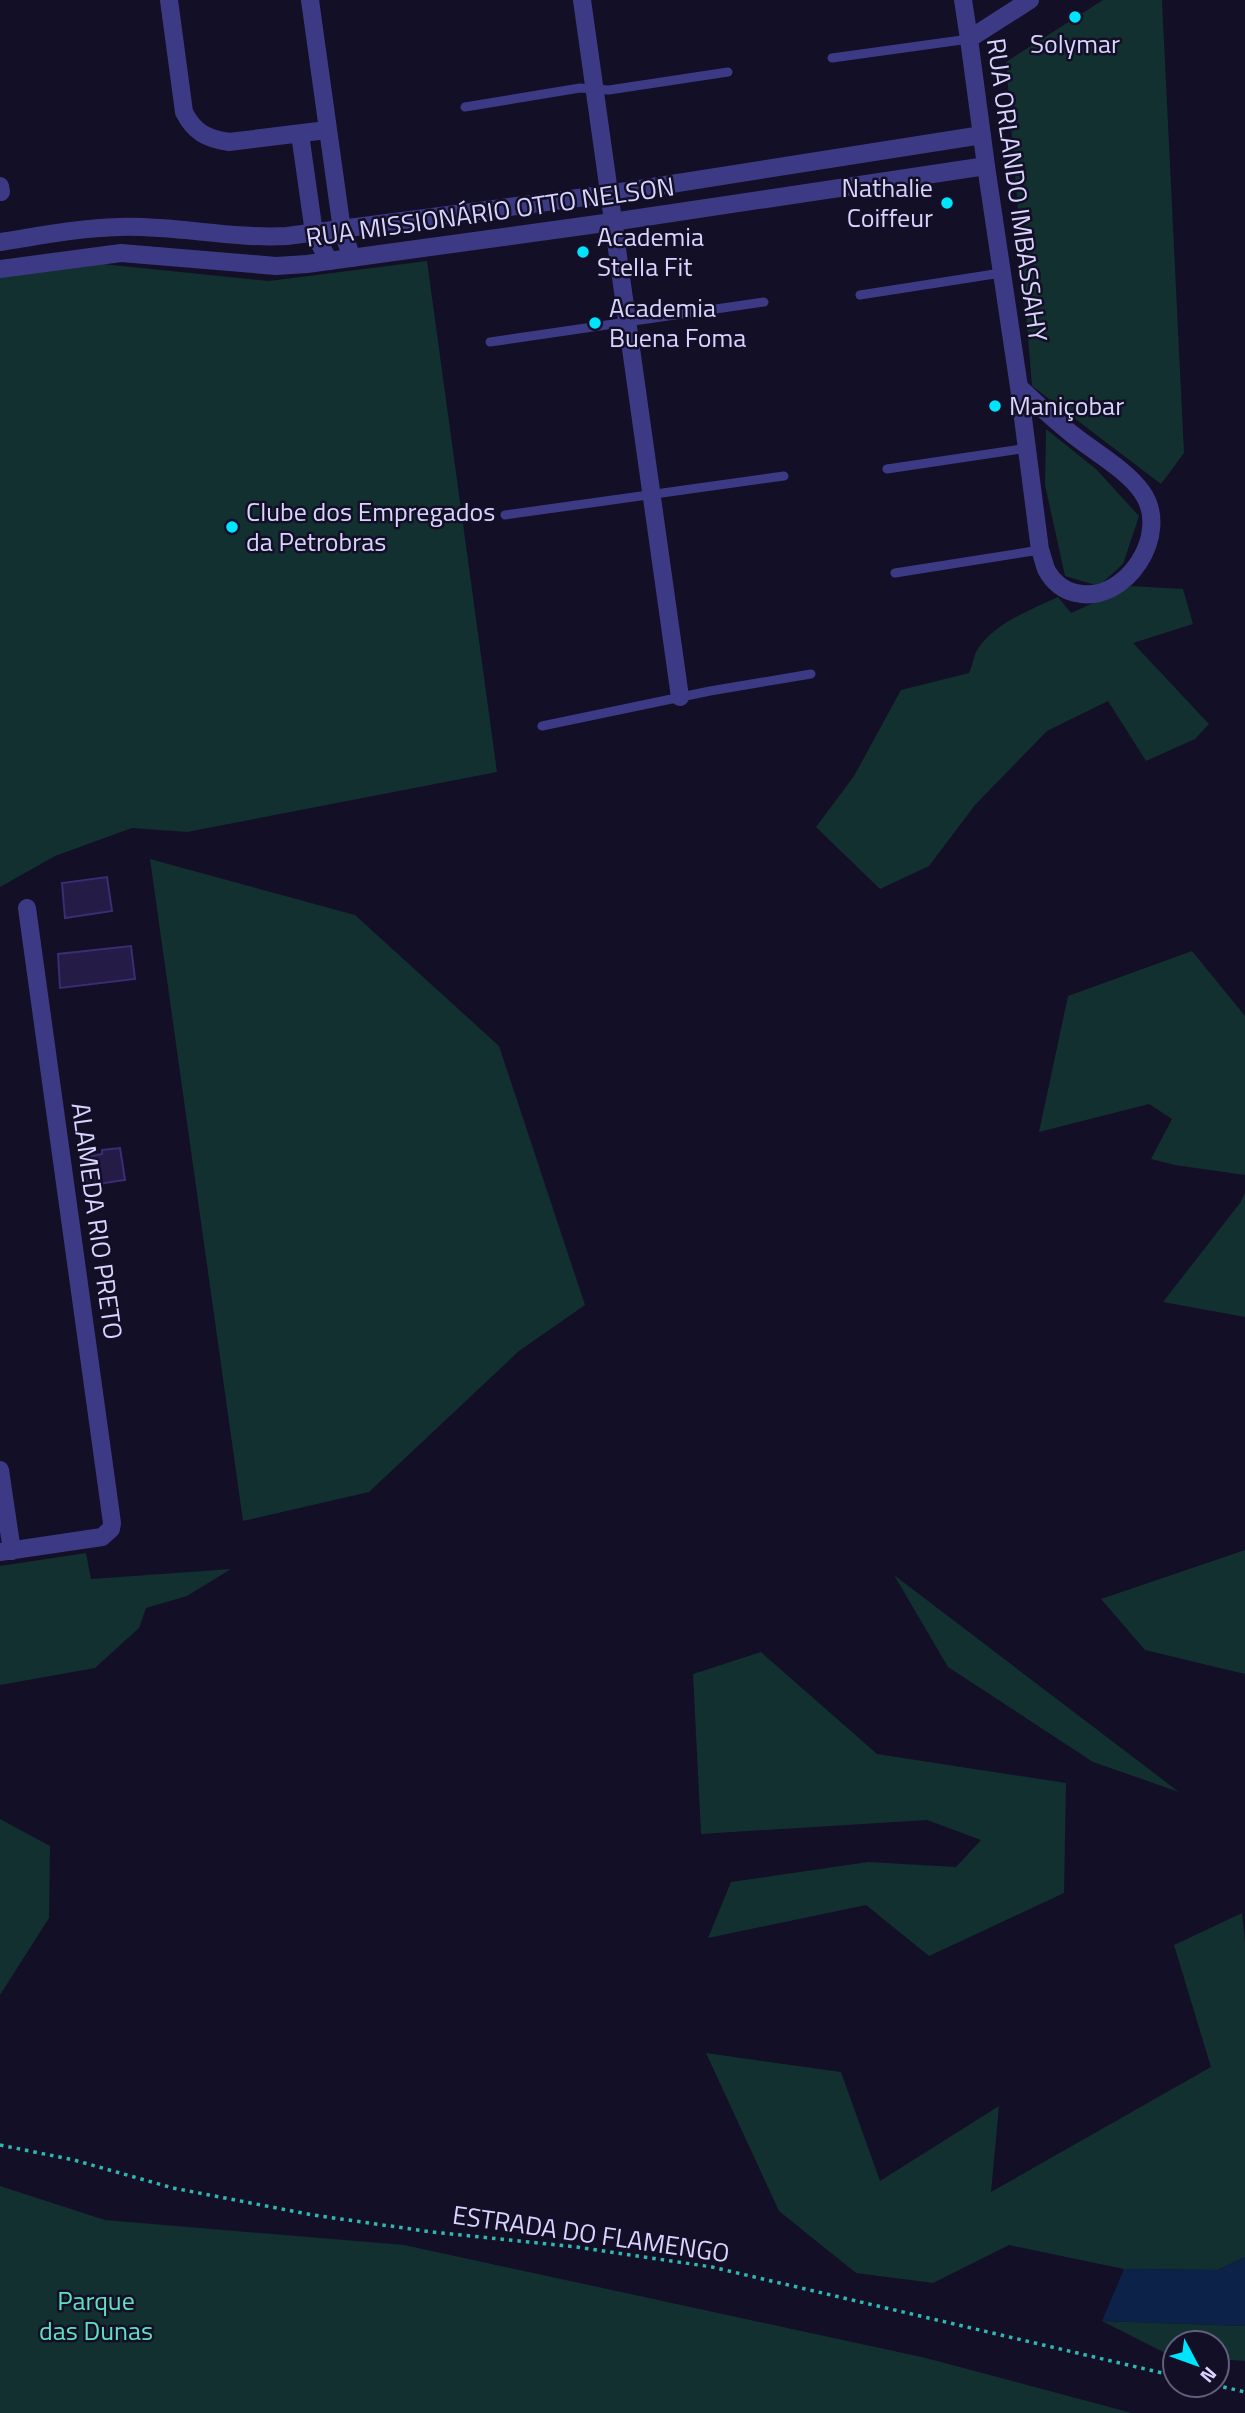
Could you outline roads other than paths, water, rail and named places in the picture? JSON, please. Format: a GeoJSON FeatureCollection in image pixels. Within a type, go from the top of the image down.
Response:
{"type":"FeatureCollection","features":[{"type":"Feature","properties":{"kind":"street"},"geometry":{"type":"LineString","coordinates":[[169,0],[184,112],[200,134],[229,142],[327,130]]}},
{"type":"Feature","properties":{"kind":"street"},"geometry":{"type":"LineString","coordinates":[[310,0],[342,230],[352,258]]}},
{"type":"Feature","properties":{"kind":"street"},"geometry":{"type":"LineString","coordinates":[[582,0],[680,697]]}},
{"type":"Feature","properties":{"kind":"street","name":"RUA ORLANDO IMBASSAHY"},"geometry":{"type":"LineString","coordinates":[[963,0],[1001,273],[1028,448],[1040,550],[1047,571],[1069,592],[1089,596],[1106,592],[1120,584],[1136,567],[1147,547],[1152,523],[1150,506],[1133,481],[1071,433],[1019,387]]}},
{"type":"Feature","properties":{"kind":"street"},"geometry":{"type":"LineString","coordinates":[[969,39],[1030,0]]}},
{"type":"Feature","properties":{"kind":"street"},"geometry":{"type":"LineString","coordinates":[[300,134],[314,233],[329,261]]}},
{"type":"Feature","properties":{"kind":"street","name":"RUA MISSIONÁRIO OTTO NELSON"},"geometry":{"type":"LineString","coordinates":[[0,242],[118,227],[172,229],[262,238],[342,230],[608,194],[982,135]]}},
{"type":"Feature","properties":{"kind":"street","name":"RUA MISSIONÁRIO OTTO NELSON"},"geometry":{"type":"LineString","coordinates":[[0,269],[121,253],[276,266],[329,261],[986,166]]}},
{"type":"Feature","properties":{"kind":"street"},"geometry":{"type":"LineString","coordinates":[[0,186],[1,192]]}},
{"type":"Feature","properties":{"kind":"street","name":"ALAMEDA RIO PRETO"},"geometry":{"type":"LineString","coordinates":[[6,1552],[102,1537],[111,1529],[112,1523],[27,908]]}},
{"type":"Feature","properties":{"kind":"street"},"geometry":{"type":"LineString","coordinates":[[0,1470],[6,1552]]}},
{"type":"Feature","properties":{"kind":"lane"},"geometry":{"type":"LineString","coordinates":[[832,58],[969,39]]}},
{"type":"Feature","properties":{"kind":"lane"},"geometry":{"type":"LineString","coordinates":[[465,107],[580,88],[609,90],[728,72]]}},
{"type":"Feature","properties":{"kind":"lane"},"geometry":{"type":"LineString","coordinates":[[860,295],[1001,273]]}},
{"type":"Feature","properties":{"kind":"lane"},"geometry":{"type":"LineString","coordinates":[[490,342],[764,302]]}},
{"type":"Feature","properties":{"kind":"lane"},"geometry":{"type":"LineString","coordinates":[[887,469],[1028,448]]}},
{"type":"Feature","properties":{"kind":"lane"},"geometry":{"type":"LineString","coordinates":[[505,515],[784,476]]}},
{"type":"Feature","properties":{"kind":"lane"},"geometry":{"type":"LineString","coordinates":[[895,573],[1040,550]]}},
{"type":"Feature","properties":{"kind":"lane"},"geometry":{"type":"LineString","coordinates":[[542,726],[680,697],[811,674]]}},
{"type":"Feature","properties":{"kind":"water"},"geometry":{"type":"Polygon","coordinates":[[[1245,2257],[1245,2326],[1102,2321],[1124,2269],[1218,2270],[1245,2257]]]}},
{"type":"Feature","properties":{"kind":"place","name":"Solymar"},"geometry":{"type":"Point","coordinates":[1075,17]}},
{"type":"Feature","properties":{"kind":"place","name":"Nathalie Coiffeur"},"geometry":{"type":"Point","coordinates":[947,203]}},
{"type":"Feature","properties":{"kind":"place","name":"Academia Stella Fit"},"geometry":{"type":"Point","coordinates":[583,252]}},
{"type":"Feature","properties":{"kind":"place","name":"Academia Buena Foma"},"geometry":{"type":"Point","coordinates":[595,323]}},
{"type":"Feature","properties":{"kind":"place","name":"Maniçobar"},"geometry":{"type":"Point","coordinates":[995,406]}},
{"type":"Feature","properties":{"kind":"place","name":"Clube dos Empregados da Petrobras"},"geometry":{"type":"Point","coordinates":[232,527]}},
{"type":"Feature","properties":{"kind":"park label","name":"Parque das Dunas"},"geometry":{"type":"Point","coordinates":[96,2316]}}]}
